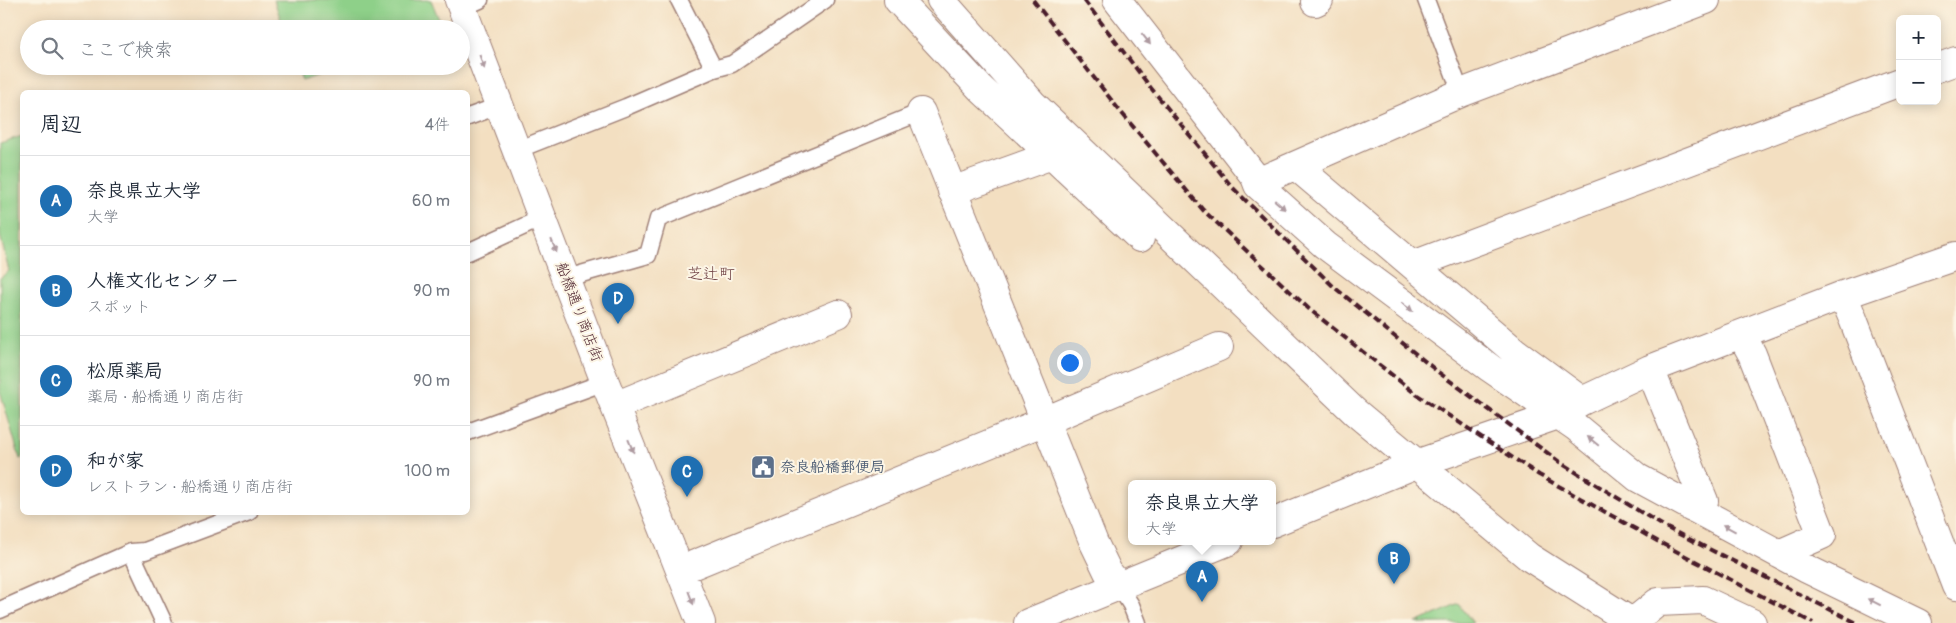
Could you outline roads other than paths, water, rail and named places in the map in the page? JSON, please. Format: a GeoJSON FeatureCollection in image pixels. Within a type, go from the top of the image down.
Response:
{"type":"FeatureCollection","features":[{"type":"Feature","properties":{"kind":"street"},"geometry":{"type":"LineString","coordinates":[[898,0],[981,88],[1140,238]]}},
{"type":"Feature","properties":{"kind":"street"},"geometry":{"type":"LineString","coordinates":[[941,0],[1032,103],[1356,412],[1529,557],[1632,623],[1658,602],[1703,600],[1752,623]]}},
{"type":"Feature","properties":{"kind":"street"},"geometry":{"type":"LineString","coordinates":[[1117,0],[1255,177],[1258,185],[1325,245],[1490,368],[1576,427],[1638,478],[1779,554],[1918,623]]}},
{"type":"Feature","properties":{"kind":"street"},"geometry":{"type":"LineString","coordinates":[[1258,185],[1270,177],[1461,94],[1706,0]]}},
{"type":"Feature","properties":{"kind":"street","name":"船橋通り商店街"},"geometry":{"type":"LineString","coordinates":[[467,3],[498,106],[701,623]]}},
{"type":"Feature","properties":{"kind":"street"},"geometry":{"type":"LineString","coordinates":[[1941,67],[1956,61]]}},
{"type":"Feature","properties":{"kind":"street"},"geometry":{"type":"LineString","coordinates":[[1413,265],[1896,84]]}},
{"type":"Feature","properties":{"kind":"street"},"geometry":{"type":"LineString","coordinates":[[921,112],[1094,543],[1108,572],[1119,586]]}},
{"type":"Feature","properties":{"kind":"street"},"geometry":{"type":"LineString","coordinates":[[952,191],[1052,155]]}},
{"type":"Feature","properties":{"kind":"street"},"geometry":{"type":"LineString","coordinates":[[1296,166],[1514,351],[1582,401]]}},
{"type":"Feature","properties":{"kind":"street"},"geometry":{"type":"LineString","coordinates":[[1276,521],[1416,464],[1558,415],[1582,401],[1650,369],[1843,295],[1956,256]]}},
{"type":"Feature","properties":{"kind":"street"},"geometry":{"type":"LineString","coordinates":[[1843,295],[1854,319],[1956,586]]}},
{"type":"Feature","properties":{"kind":"street"},"geometry":{"type":"LineString","coordinates":[[610,394],[838,314]]}},
{"type":"Feature","properties":{"kind":"street"},"geometry":{"type":"LineString","coordinates":[[1741,334],[1752,354],[1822,535],[1779,554]]}},
{"type":"Feature","properties":{"kind":"street"},"geometry":{"type":"LineString","coordinates":[[681,570],[1045,421],[1219,347]]}},
{"type":"Feature","properties":{"kind":"street"},"geometry":{"type":"LineString","coordinates":[[1650,369],[1704,501],[1692,508]]}},
{"type":"Feature","properties":{"kind":"street"},"geometry":{"type":"LineString","coordinates":[[1028,623],[1219,545]]}},
{"type":"Feature","properties":{"kind":"lane"},"geometry":{"type":"LineString","coordinates":[[679,0],[714,69]]}},
{"type":"Feature","properties":{"kind":"lane"},"geometry":{"type":"LineString","coordinates":[[516,150],[626,107],[714,69],[732,64],[825,0]]}},
{"type":"Feature","properties":{"kind":"lane"},"geometry":{"type":"LineString","coordinates":[[1426,0],[1461,94]]}},
{"type":"Feature","properties":{"kind":"lane"},"geometry":{"type":"LineString","coordinates":[[470,116],[498,106]]}},
{"type":"Feature","properties":{"kind":"lane"},"geometry":{"type":"LineString","coordinates":[[567,278],[648,255],[658,219],[921,112]]}},
{"type":"Feature","properties":{"kind":"lane"},"geometry":{"type":"LineString","coordinates":[[470,251],[542,218]]}},
{"type":"Feature","properties":{"kind":"lane"},"geometry":{"type":"LineString","coordinates":[[470,431],[610,394]]}},
{"type":"Feature","properties":{"kind":"lane"},"geometry":{"type":"LineString","coordinates":[[0,610],[130,552],[145,551],[242,515]]}},
{"type":"Feature","properties":{"kind":"lane"},"geometry":{"type":"LineString","coordinates":[[130,552],[164,623]]}},
{"type":"Feature","properties":{"kind":"lane"},"geometry":{"type":"LineString","coordinates":[[1119,586],[1131,605],[1138,623]]}},
{"type":"Feature","properties":{"kind":"railway"},"geometry":{"type":"LineString","coordinates":[[1033,0],[1120,111],[1203,210],[1309,309],[1416,394],[1539,475],[1657,541],[1813,623]]}},
{"type":"Feature","properties":{"kind":"railway"},"geometry":{"type":"LineString","coordinates":[[1084,0],[1151,88],[1233,188],[1334,287],[1438,372],[1561,463],[1665,527],[1857,623]]}},
{"type":"Feature","properties":{"kind":"place","name":"和が家"},"geometry":{"type":"Point","coordinates":[618,324]}},
{"type":"Feature","properties":{"kind":"place","name":"奈良船橋郵便局"},"geometry":{"type":"Point","coordinates":[763,467]}},
{"type":"Feature","properties":{"kind":"place","name":"松原薬局"},"geometry":{"type":"Point","coordinates":[687,497]}},
{"type":"Feature","properties":{"kind":"place","name":"人権文化センター"},"geometry":{"type":"Point","coordinates":[1394,584]}},
{"type":"Feature","properties":{"kind":"place","name":"奈良県立大学"},"geometry":{"type":"Point","coordinates":[1202,602]}},
{"type":"Feature","properties":{"kind":"district","name":"芝辻町"},"geometry":{"type":"Point","coordinates":[711,274]}}]}
